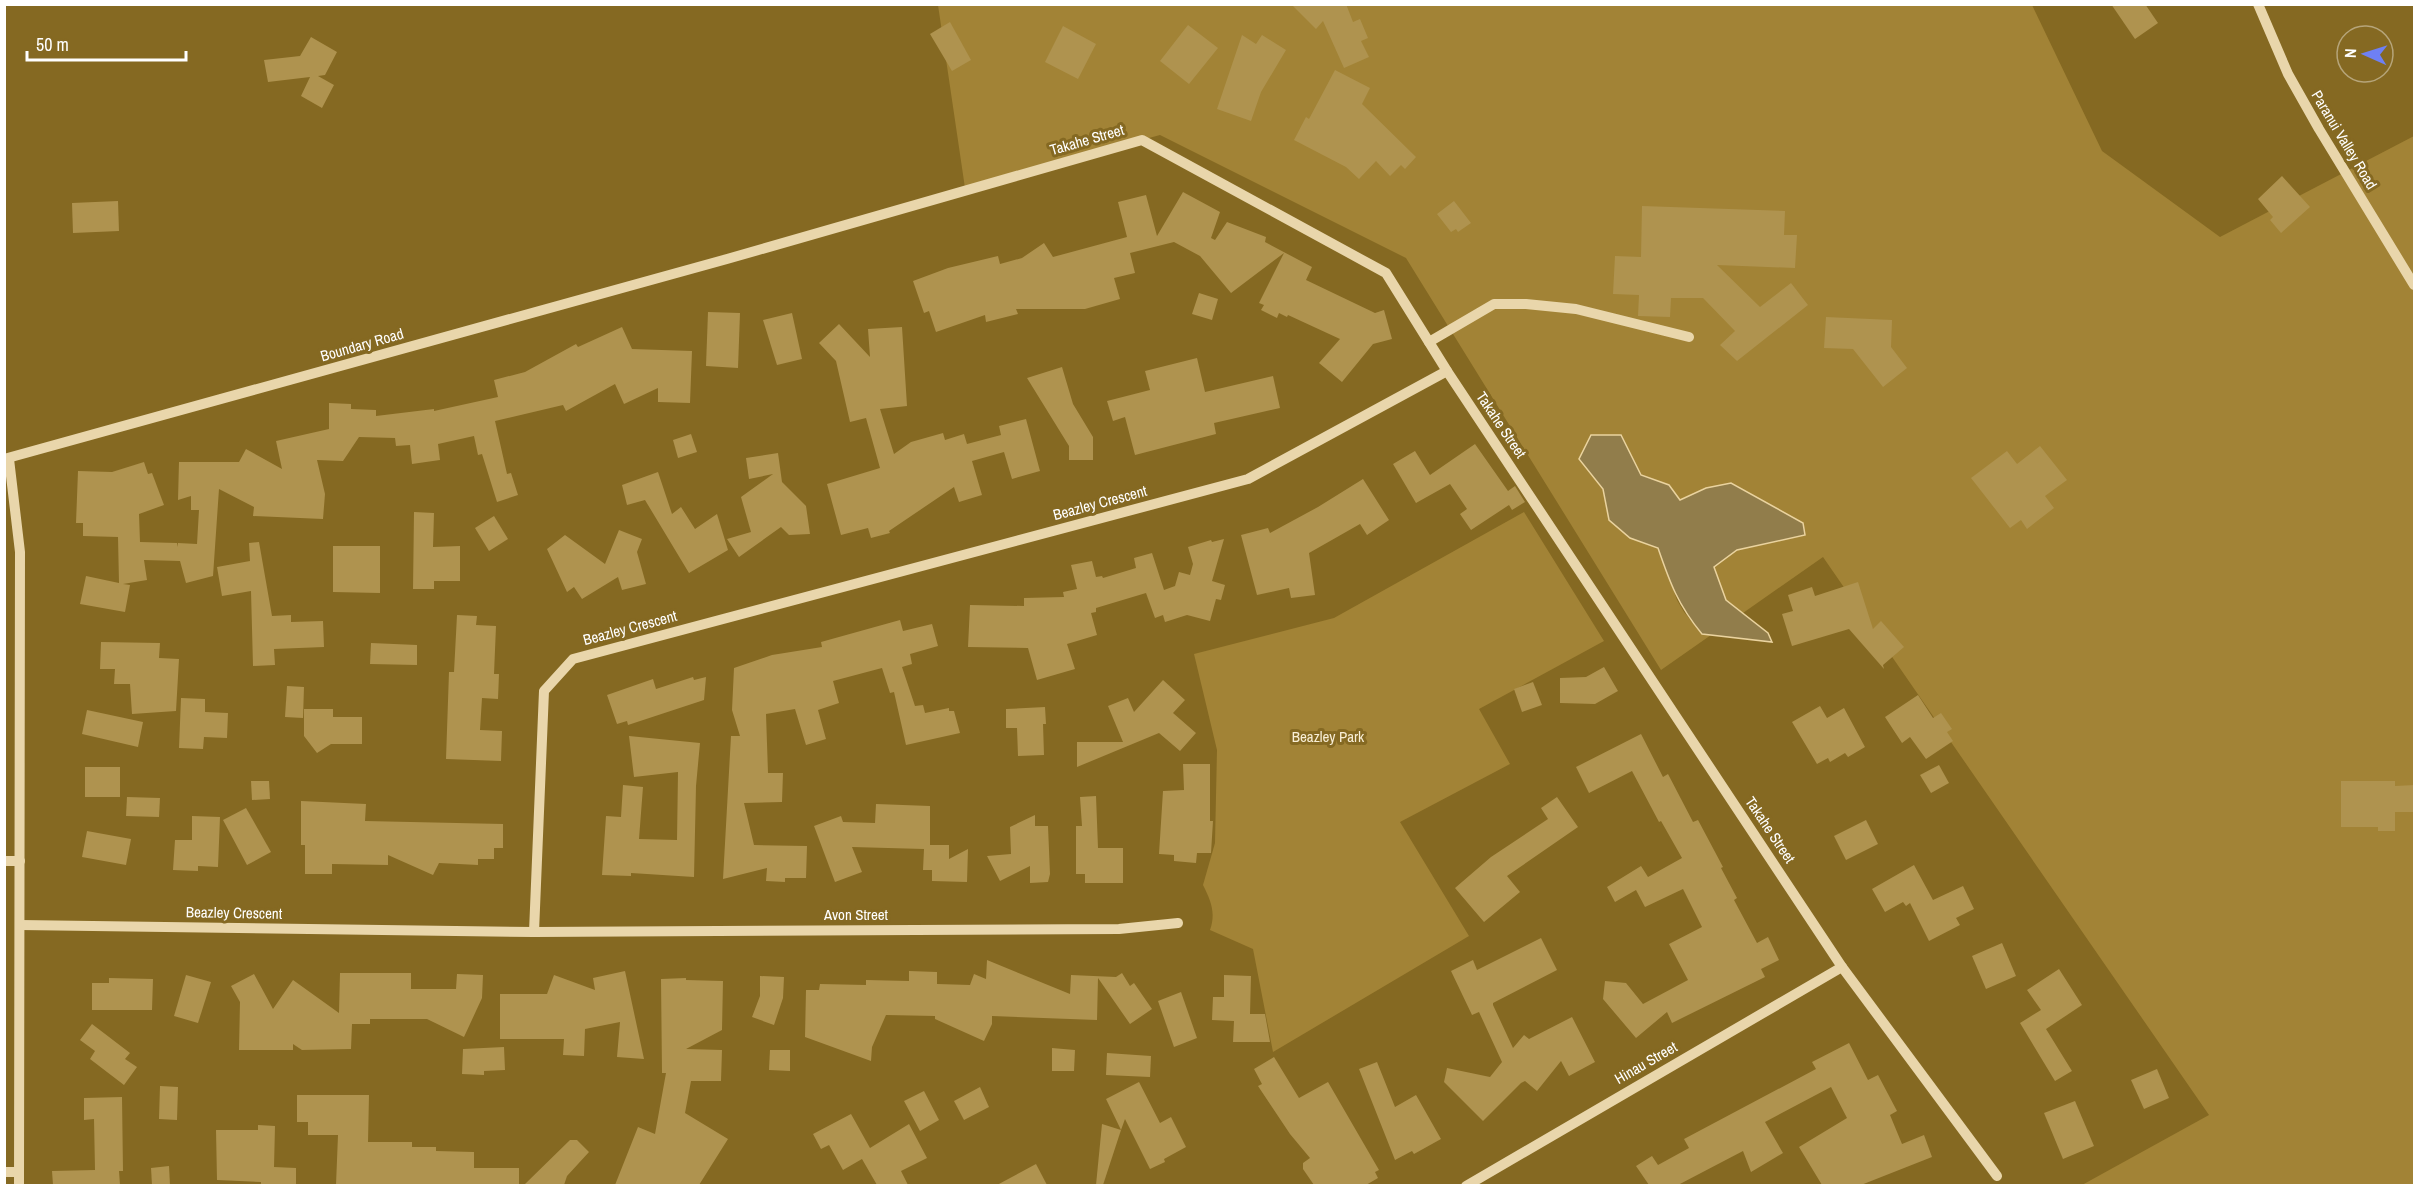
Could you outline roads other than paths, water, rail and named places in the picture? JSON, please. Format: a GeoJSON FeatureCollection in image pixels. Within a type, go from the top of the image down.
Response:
{"type":"FeatureCollection","features":[{"type":"Feature","properties":{"kind":"street","name":"Paranui Valley Road"},"geometry":{"type":"LineString","coordinates":[[2258,4],[2288,74],[2319,129],[2415,285]]}},
{"type":"Feature","properties":{"kind":"street","name":"Takahe Street"},"geometry":{"type":"LineString","coordinates":[[728,259],[1142,140],[1386,273],[1447,371],[1842,967],[1997,1176]]}},
{"type":"Feature","properties":{"kind":"street","name":"Boundary Road"},"geometry":{"type":"LineString","coordinates":[[7,459],[728,259]]}},
{"type":"Feature","properties":{"kind":"street"},"geometry":{"type":"LineString","coordinates":[[1429,342],[1494,304],[1526,304],[1576,309],[1689,337]]}},
{"type":"Feature","properties":{"kind":"street","name":"Beazley Crescent"},"geometry":{"type":"LineString","coordinates":[[20,925],[534,933],[544,691],[573,659],[1248,478],[1447,371]]}},
{"type":"Feature","properties":{"kind":"street"},"geometry":{"type":"LineString","coordinates":[[7,459],[20,552],[19,1185]]}},
{"type":"Feature","properties":{"kind":"street"},"geometry":{"type":"LineString","coordinates":[[4,861],[20,861]]}},
{"type":"Feature","properties":{"kind":"street","name":"Avon Street"},"geometry":{"type":"LineString","coordinates":[[534,933],[1119,929],[1178,923]]}},
{"type":"Feature","properties":{"kind":"street","name":"Hinau Street"},"geometry":{"type":"LineString","coordinates":[[1466,1185],[1842,967]]}},
{"type":"Feature","properties":{"kind":"street"},"geometry":{"type":"LineString","coordinates":[[4,1172],[19,1172]]}},
{"type":"Feature","properties":{"kind":"park label","name":"Beazley Park"},"geometry":{"type":"Point","coordinates":[1328,737]}}]}
